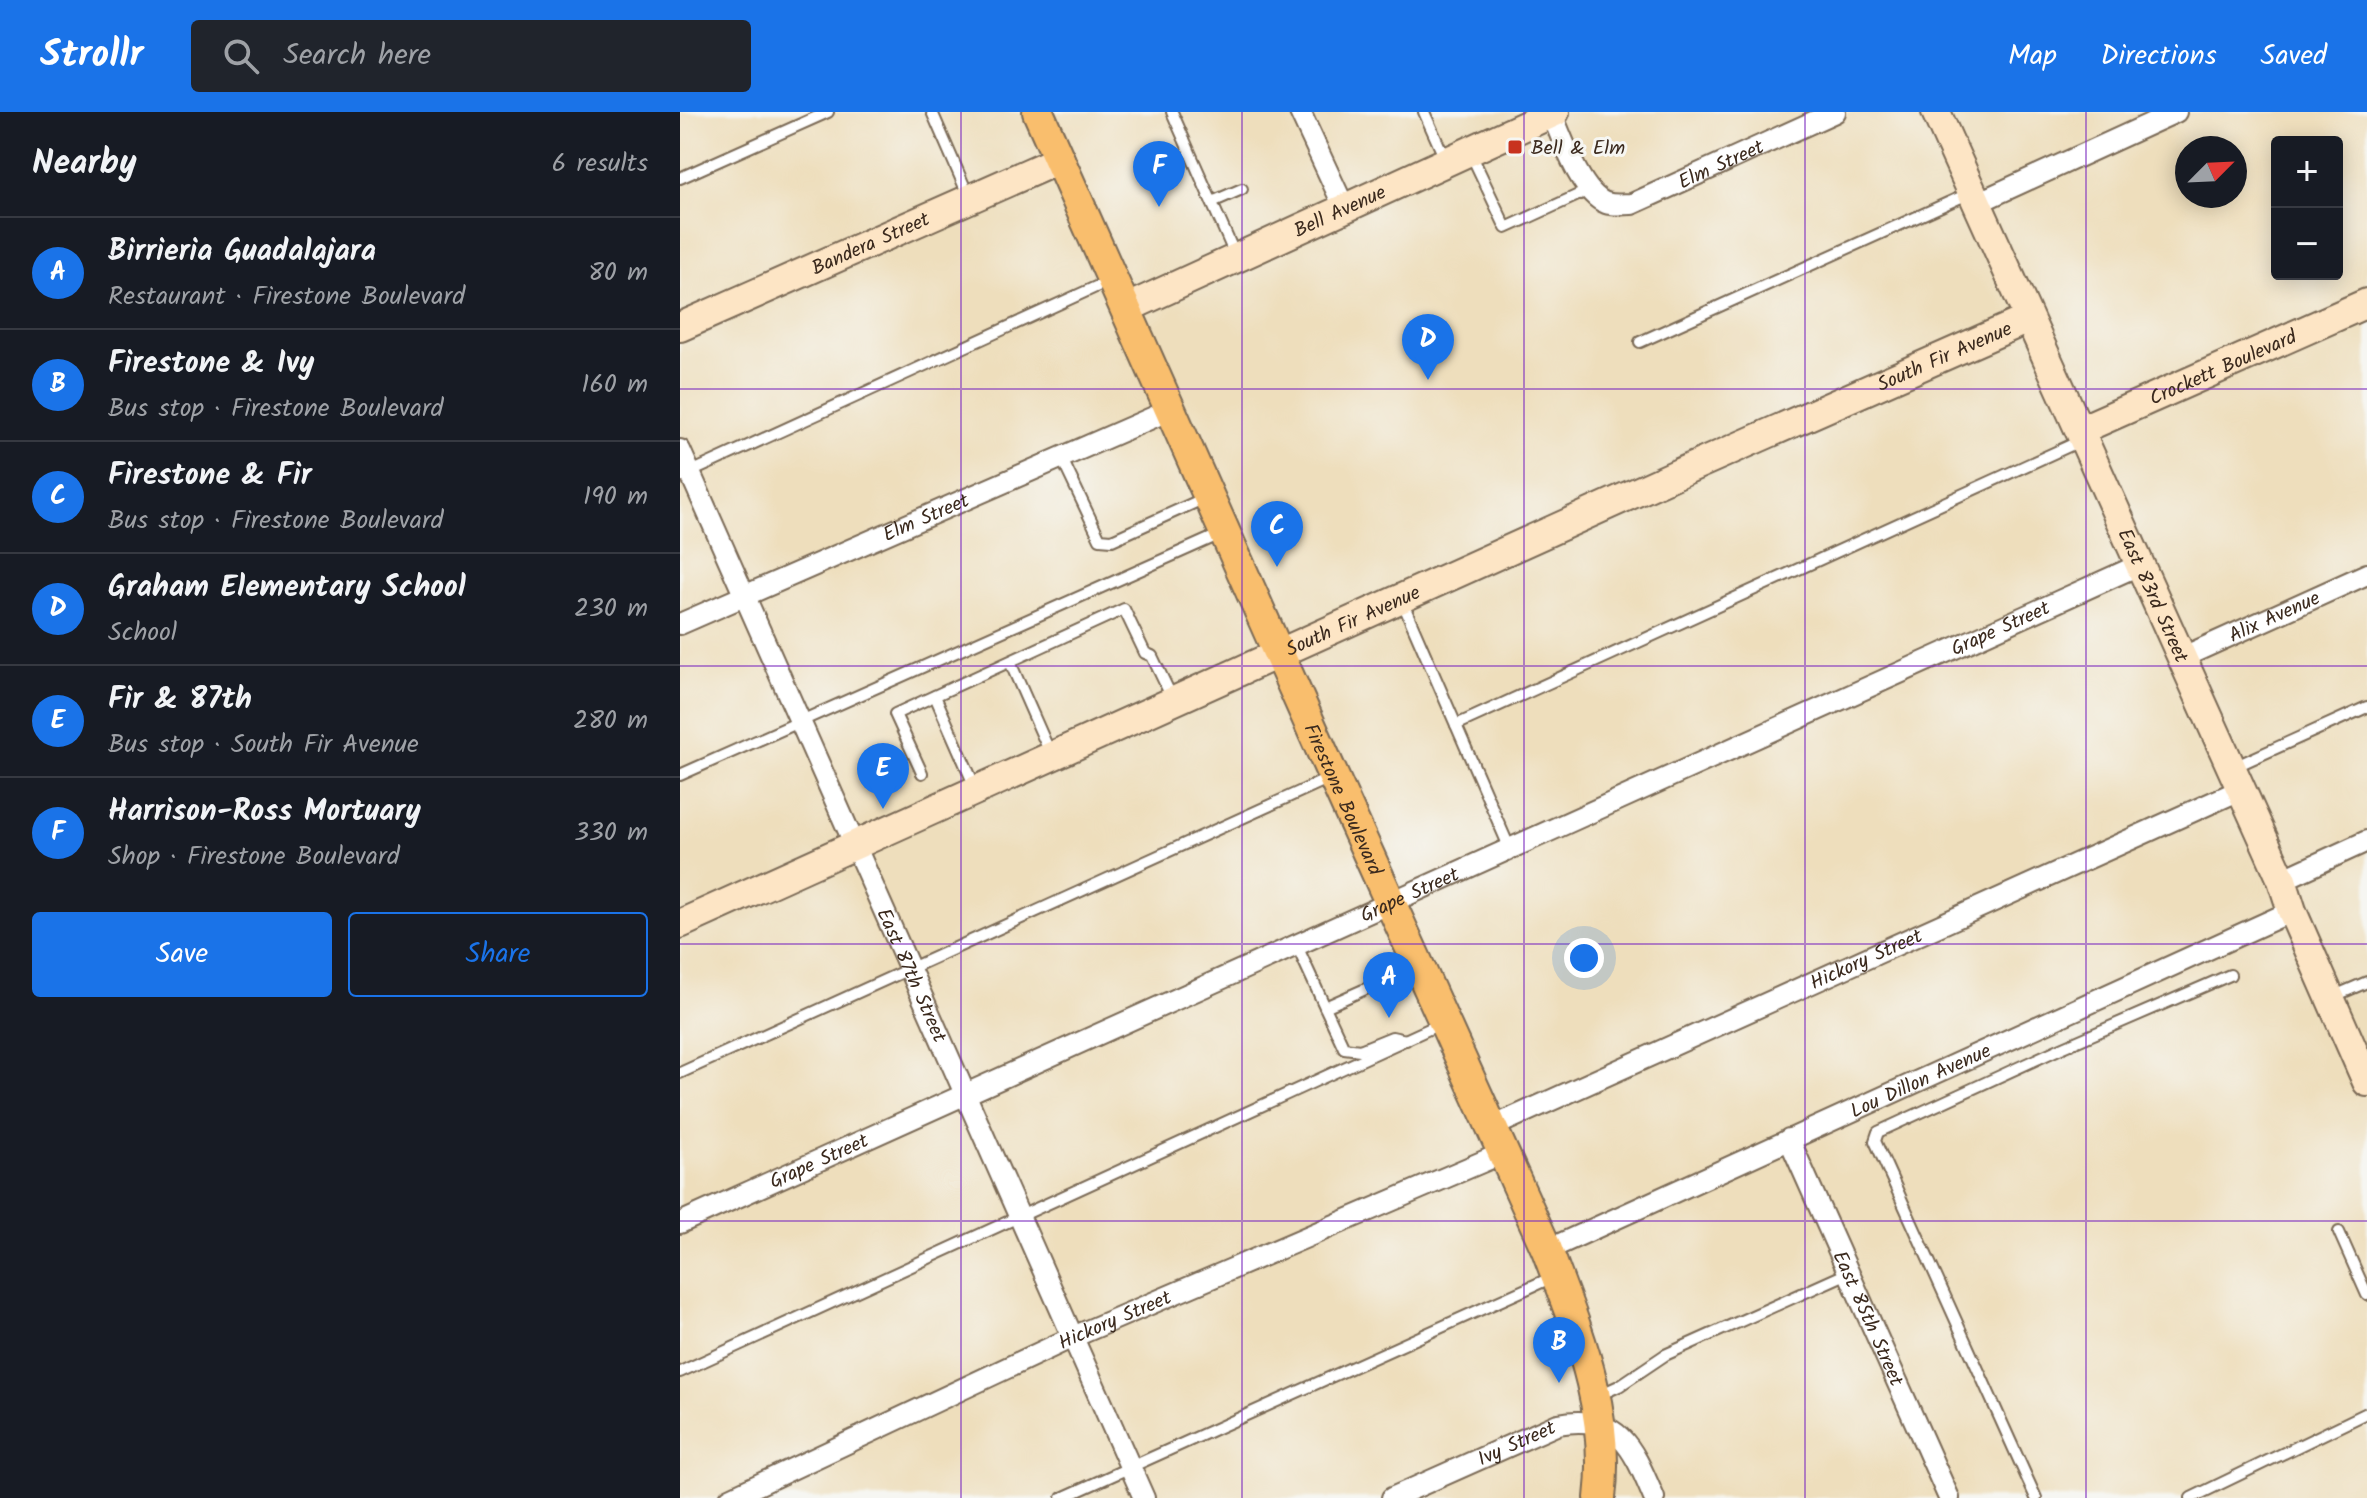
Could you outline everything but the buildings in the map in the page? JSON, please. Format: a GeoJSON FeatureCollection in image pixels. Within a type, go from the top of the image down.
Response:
{"type":"FeatureCollection","features":[{"type":"Feature","properties":{"kind":"main road","name":"Firestone Boulevard"},"geometry":{"type":"LineString","coordinates":[[1038,112],[1552,1262],[1579,1331],[1598,1410],[1600,1498]]}},
{"type":"Feature","properties":{"kind":"street"},"geometry":{"type":"LineString","coordinates":[[1300,112],[1344,207]]}},
{"type":"Feature","properties":{"kind":"street","name":"Elm Street"},"geometry":{"type":"LineString","coordinates":[[1596,196],[1615,205],[1632,204],[1835,112]]}},
{"type":"Feature","properties":{"kind":"street","name":"East 83rd Street"},"geometry":{"type":"LineString","coordinates":[[1936,112],[2282,880],[2292,911],[2367,1082]]}},
{"type":"Feature","properties":{"kind":"street"},"geometry":{"type":"LineString","coordinates":[[1974,197],[2176,112]]}},
{"type":"Feature","properties":{"kind":"street"},"geometry":{"type":"LineString","coordinates":[[1553,113],[1596,196]]}},
{"type":"Feature","properties":{"kind":"street","name":"Bell Avenue"},"geometry":{"type":"LineString","coordinates":[[1125,309],[1553,113]]}},
{"type":"Feature","properties":{"kind":"street","name":"Bandera Street"},"geometry":{"type":"LineString","coordinates":[[680,327],[1060,159]]}},
{"type":"Feature","properties":{"kind":"street","name":"Crockett Boulevard"},"geometry":{"type":"LineString","coordinates":[[2082,434],[2367,303]]}},
{"type":"Feature","properties":{"kind":"street","name":"South Fir Avenue"},"geometry":{"type":"LineString","coordinates":[[680,924],[1681,472],[2028,319]]}},
{"type":"Feature","properties":{"kind":"street","name":"Elm Street"},"geometry":{"type":"LineString","coordinates":[[680,624],[1170,410]]}},
{"type":"Feature","properties":{"kind":"street","name":"East 87th Street"},"geometry":{"type":"LineString","coordinates":[[680,450],[685,474],[744,595],[1144,1498]]}},
{"type":"Feature","properties":{"kind":"street","name":"Grape Street"},"geometry":{"type":"LineString","coordinates":[[680,1223],[2139,565]]}},
{"type":"Feature","properties":{"kind":"street","name":"Alix Avenue"},"geometry":{"type":"LineString","coordinates":[[2181,658],[2367,574]]}},
{"type":"Feature","properties":{"kind":"street","name":"Hickory Street"},"geometry":{"type":"LineString","coordinates":[[730,1498],[1498,1140],[2235,780]]}},
{"type":"Feature","properties":{"kind":"street"},"geometry":{"type":"LineString","coordinates":[[2282,880],[2367,841]]}},
{"type":"Feature","properties":{"kind":"street","name":"Lou Dillon Avenue"},"geometry":{"type":"LineString","coordinates":[[1552,1262],[1789,1139],[2292,911]]}},
{"type":"Feature","properties":{"kind":"street","name":"East 85th Street"},"geometry":{"type":"LineString","coordinates":[[1789,1139],[1949,1498]]}},
{"type":"Feature","properties":{"kind":"street"},"geometry":{"type":"LineString","coordinates":[[1598,1410],[1636,1456],[1654,1498]]}},
{"type":"Feature","properties":{"kind":"street","name":"Ivy Street"},"geometry":{"type":"LineString","coordinates":[[1392,1498],[1558,1424],[1581,1420],[1598,1410]]}},
{"type":"Feature","properties":{"kind":"lane"},"geometry":{"type":"LineString","coordinates":[[680,178],[828,112]]}},
{"type":"Feature","properties":{"kind":"lane"},"geometry":{"type":"LineString","coordinates":[[932,112],[970,198]]}},
{"type":"Feature","properties":{"kind":"lane"},"geometry":{"type":"LineString","coordinates":[[1172,112],[1236,257]]}},
{"type":"Feature","properties":{"kind":"lane"},"geometry":{"type":"LineString","coordinates":[[1424,112],[1506,228],[1596,196]]}},
{"type":"Feature","properties":{"kind":"lane"},"geometry":{"type":"LineString","coordinates":[[1212,202],[1242,189]]}},
{"type":"Feature","properties":{"kind":"lane"},"geometry":{"type":"LineString","coordinates":[[1640,342],[1974,197]]}},
{"type":"Feature","properties":{"kind":"lane"},"geometry":{"type":"LineString","coordinates":[[685,474],[1112,280]]}},
{"type":"Feature","properties":{"kind":"lane"},"geometry":{"type":"LineString","coordinates":[[1456,725],[2082,434]]}},
{"type":"Feature","properties":{"kind":"lane"},"geometry":{"type":"LineString","coordinates":[[1061,457],[1100,539],[1112,540],[1208,496]]}},
{"type":"Feature","properties":{"kind":"lane"},"geometry":{"type":"LineString","coordinates":[[680,775],[1224,532]]}},
{"type":"Feature","properties":{"kind":"lane"},"geometry":{"type":"LineString","coordinates":[[1401,599],[1510,849]]}},
{"type":"Feature","properties":{"kind":"lane"},"geometry":{"type":"LineString","coordinates":[[922,773],[895,714],[1124,609],[1145,653],[1152,656],[1174,702]]}},
{"type":"Feature","properties":{"kind":"lane"},"geometry":{"type":"LineString","coordinates":[[1010,662],[1052,758]]}},
{"type":"Feature","properties":{"kind":"lane"},"geometry":{"type":"LineString","coordinates":[[935,696],[977,791]]}},
{"type":"Feature","properties":{"kind":"lane"},"geometry":{"type":"LineString","coordinates":[[2235,780],[2367,707]]}},
{"type":"Feature","properties":{"kind":"lane"},"geometry":{"type":"LineString","coordinates":[[680,1073],[1333,777]]}},
{"type":"Feature","properties":{"kind":"lane"},"geometry":{"type":"LineString","coordinates":[[1297,946],[1344,1048],[1360,1050],[1392,1037],[1406,1040]]}},
{"type":"Feature","properties":{"kind":"lane"},"geometry":{"type":"LineString","coordinates":[[1325,1007],[1418,966]]}},
{"type":"Feature","properties":{"kind":"lane"},"geometry":{"type":"LineString","coordinates":[[2036,1498],[1875,1141],[1878,1132],[2230,975]]}},
{"type":"Feature","properties":{"kind":"lane"},"geometry":{"type":"LineString","coordinates":[[2329,998],[2367,982]]}},
{"type":"Feature","properties":{"kind":"lane"},"geometry":{"type":"LineString","coordinates":[[680,1372],[1444,1022]]}},
{"type":"Feature","properties":{"kind":"lane"},"geometry":{"type":"LineString","coordinates":[[2339,1232],[2367,1295]]}},
{"type":"Feature","properties":{"kind":"lane"},"geometry":{"type":"LineString","coordinates":[[1062,1498],[1131,1468],[1552,1262]]}},
{"type":"Feature","properties":{"kind":"lane"},"geometry":{"type":"LineString","coordinates":[[1598,1410],[1619,1386],[1665,1355],[1848,1273]]}},
{"type":"Feature","properties":{"kind":"lane"},"geometry":{"type":"LineString","coordinates":[[2191,1498],[2367,1413]]}},
{"type":"Feature","properties":{"kind":"place","name":"Bell & Elm"},"geometry":{"type":"Point","coordinates":[1515,147]}},
{"type":"Feature","properties":{"kind":"place","name":"Harrison-Ross Mortuary"},"geometry":{"type":"Point","coordinates":[1159,207]}},
{"type":"Feature","properties":{"kind":"place","name":"Graham Elementary School"},"geometry":{"type":"Point","coordinates":[1428,380]}},
{"type":"Feature","properties":{"kind":"place","name":"Firestone & Fir"},"geometry":{"type":"Point","coordinates":[1277,567]}},
{"type":"Feature","properties":{"kind":"place","name":"Fir & 87th"},"geometry":{"type":"Point","coordinates":[883,809]}},
{"type":"Feature","properties":{"kind":"place","name":"Birrieria Guadalajara"},"geometry":{"type":"Point","coordinates":[1389,1018]}},
{"type":"Feature","properties":{"kind":"place","name":"Firestone & Ivy"},"geometry":{"type":"Point","coordinates":[1559,1383]}}]}
